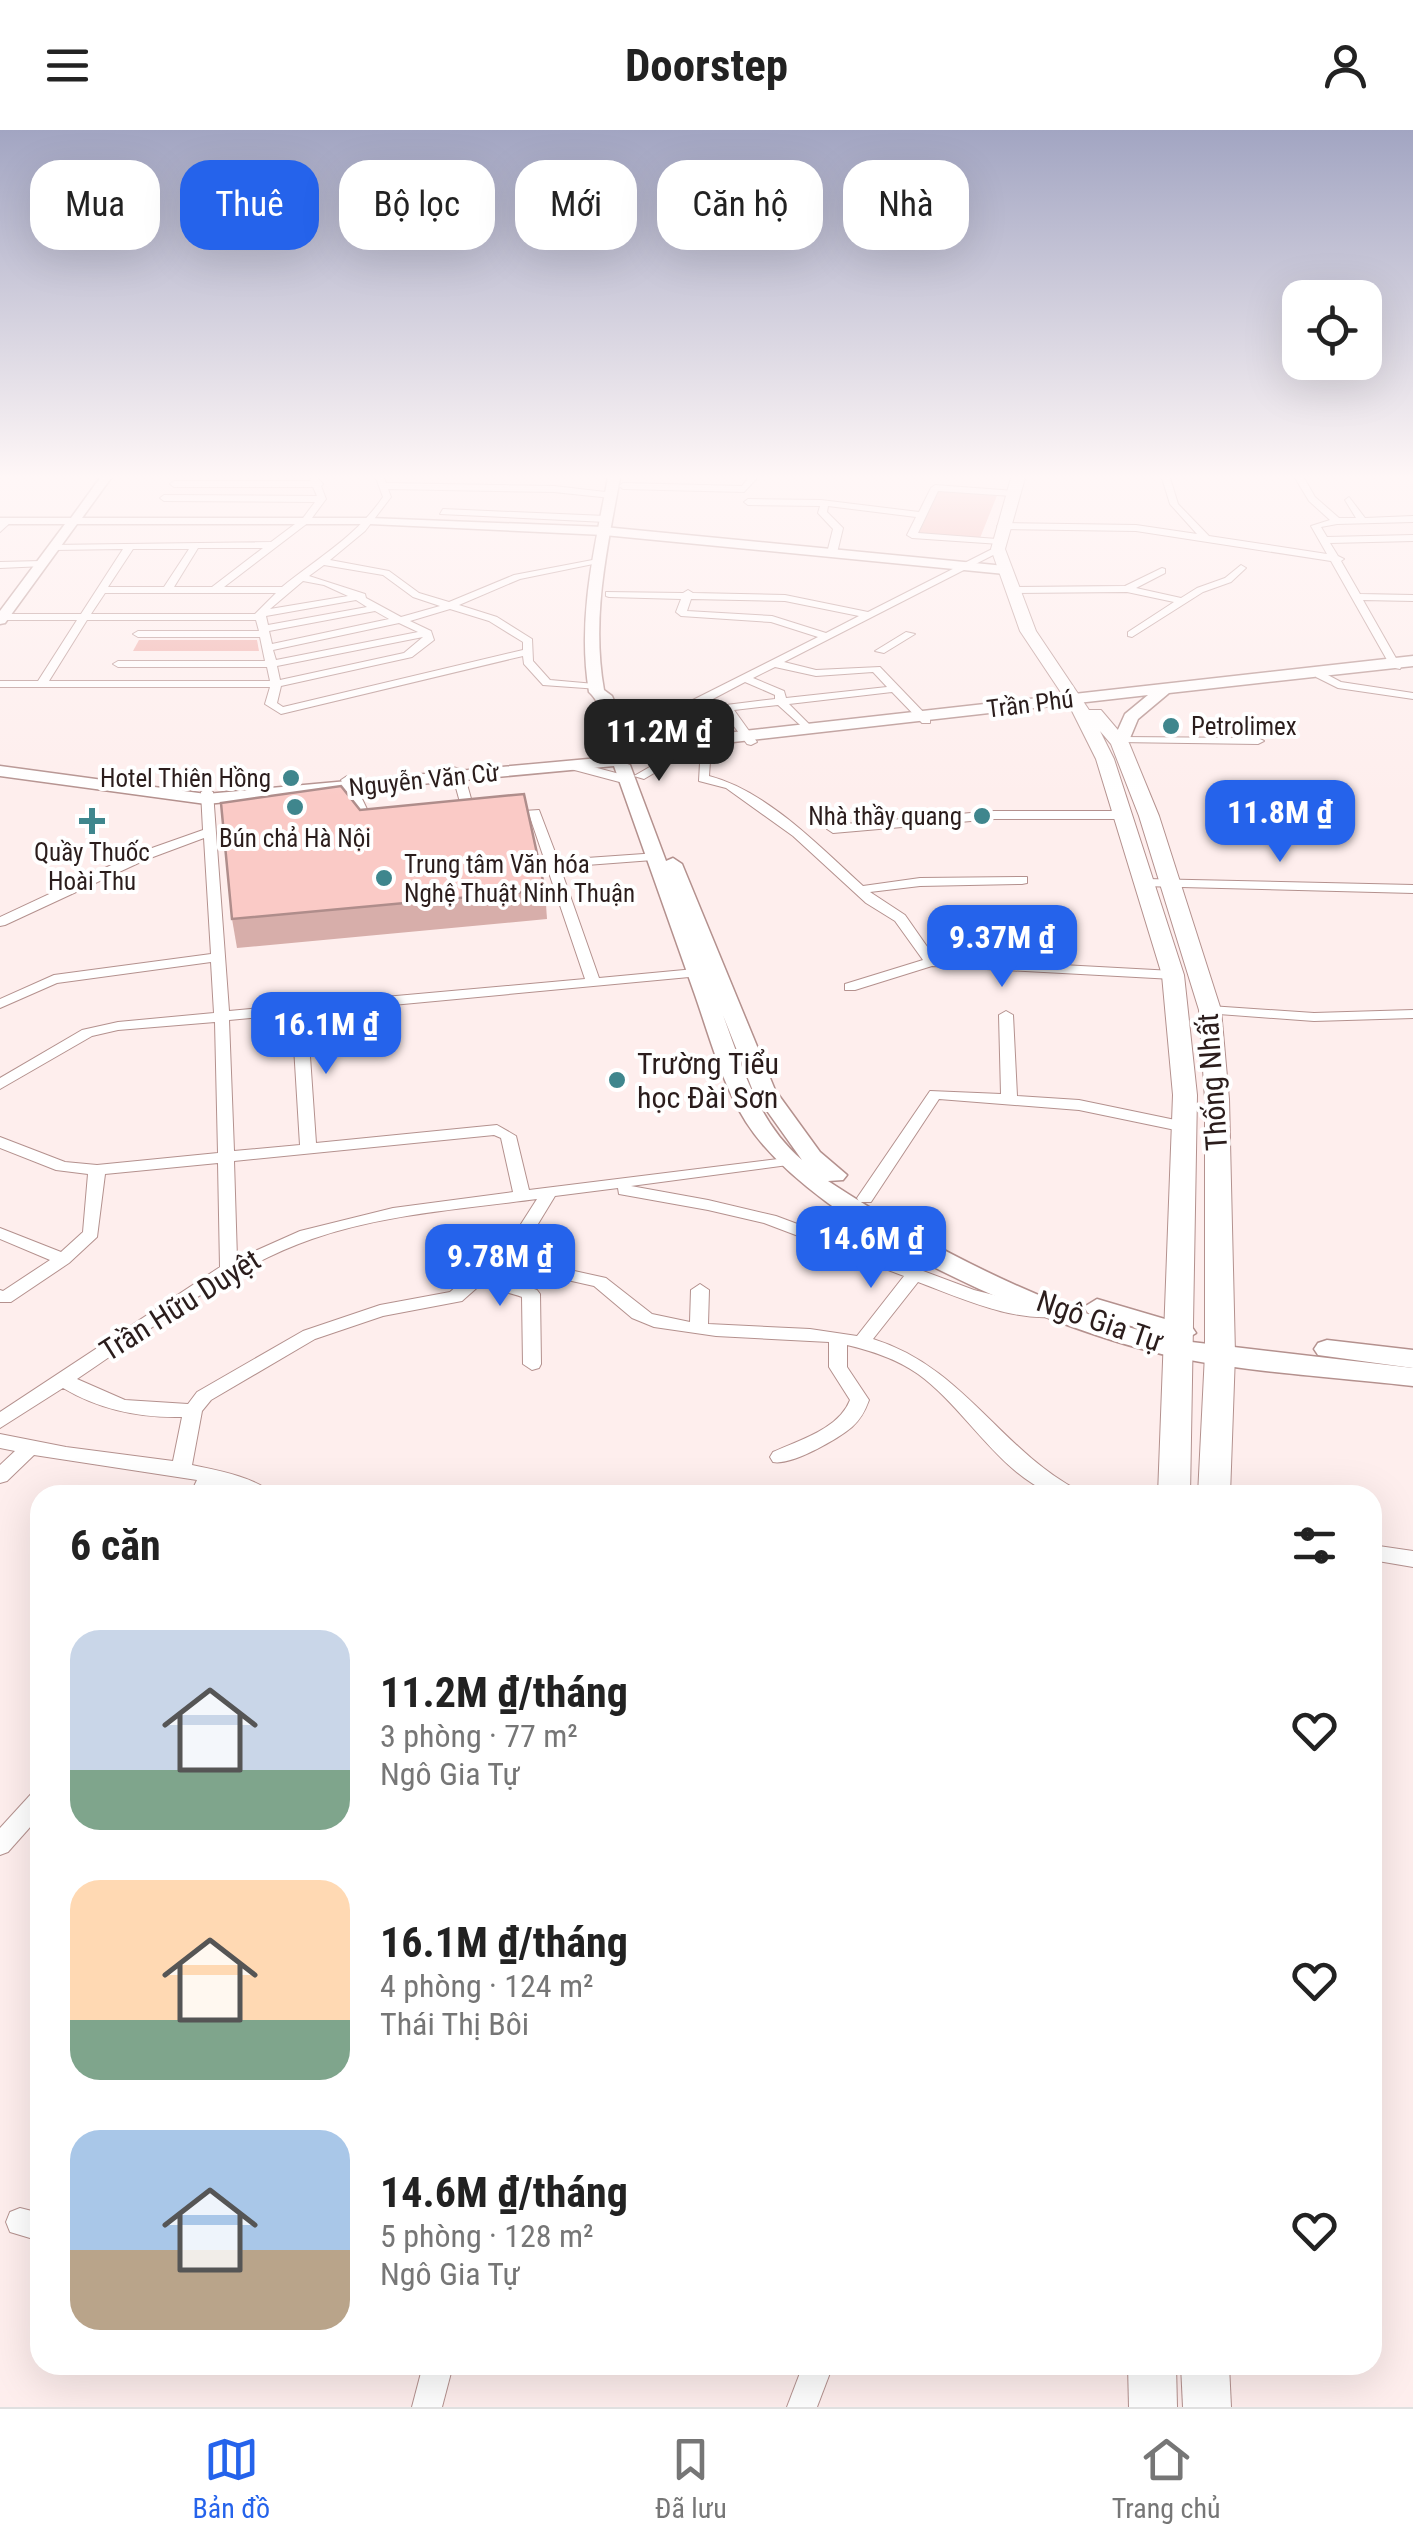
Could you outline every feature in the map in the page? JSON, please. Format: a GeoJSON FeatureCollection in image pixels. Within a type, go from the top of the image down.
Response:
{"type":"FeatureCollection","features":[{"type":"Feature","properties":{"kind":"main road","name":"Ngô Gia Tự"},"geometry":{"type":"LineString","coordinates":[[603,584],[600,691],[631,760],[661,856],[735,1051],[759,1126],[881,1224],[1060,1311],[1178,1340]]}},
{"type":"Feature","properties":{"kind":"main road","name":"Thống Nhất"},"geometry":{"type":"LineString","coordinates":[[1010,584],[1028,631],[1075,701],[1116,744],[1159,888],[1174,975],[1185,1095],[1174,1485]]}},
{"type":"Feature","properties":{"kind":"main road","name":"Trần Phú"},"geometry":{"type":"LineString","coordinates":[[631,760],[684,747],[1404,664]]}},
{"type":"Feature","properties":{"kind":"main road","name":"Trần Phú"},"geometry":{"type":"LineString","coordinates":[[1075,701],[1404,664]]}},
{"type":"Feature","properties":{"kind":"main road"},"geometry":{"type":"LineString","coordinates":[[1116,744],[1131,717],[1161,694]]}},
{"type":"Feature","properties":{"kind":"main road","name":"Trần Phú"},"geometry":{"type":"LineString","coordinates":[[684,747],[924,719]]}},
{"type":"Feature","properties":{"kind":"main road","name":"Nguyễn Văn Cừ"},"geometry":{"type":"LineString","coordinates":[[458,773],[631,760]]}},
{"type":"Feature","properties":{"kind":"main road","name":"Nguyễn Văn Cừ"},"geometry":{"type":"LineString","coordinates":[[0,767],[206,796],[631,760]]}},
{"type":"Feature","properties":{"kind":"main road","name":"Thống Nhất"},"geometry":{"type":"LineString","coordinates":[[1159,888],[1202,977],[1210,1010],[1217,1099],[1219,1346],[1214,1485]]}},
{"type":"Feature","properties":{"kind":"main road"},"geometry":{"type":"LineString","coordinates":[[1174,975],[1202,977]]}},
{"type":"Feature","properties":{"kind":"main road"},"geometry":{"type":"LineString","coordinates":[[1185,1095],[1217,1099]]}},
{"type":"Feature","properties":{"kind":"main road","name":"Ngô Gia Tự"},"geometry":{"type":"LineString","coordinates":[[800,1158],[898,1220],[1024,1280],[1178,1340]]}},
{"type":"Feature","properties":{"kind":"main road"},"geometry":{"type":"LineString","coordinates":[[1178,1340],[1413,1377]]}},
{"type":"Feature","properties":{"kind":"main road"},"geometry":{"type":"LineString","coordinates":[[1219,1346],[1413,1359]]}},
{"type":"Feature","properties":{"kind":"main road"},"geometry":{"type":"LineString","coordinates":[[1152,2375],[1154,2407]]}},
{"type":"Feature","properties":{"kind":"main road"},"geometry":{"type":"LineString","coordinates":[[1205,2375],[1207,2407]]}},
{"type":"Feature","properties":{"kind":"street"},"geometry":{"type":"LineString","coordinates":[[1,618],[26,584]]}},
{"type":"Feature","properties":{"kind":"street"},"geometry":{"type":"LineString","coordinates":[[41,684],[106,584]]}},
{"type":"Feature","properties":{"kind":"street"},"geometry":{"type":"LineString","coordinates":[[166,590],[170,584]]}},
{"type":"Feature","properties":{"kind":"street"},"geometry":{"type":"LineString","coordinates":[[214,590],[221,584]]}},
{"type":"Feature","properties":{"kind":"street"},"geometry":{"type":"LineString","coordinates":[[290,584],[262,624],[276,684],[271,704],[281,711],[528,652]]}},
{"type":"Feature","properties":{"kind":"street"},"geometry":{"type":"LineString","coordinates":[[334,584],[428,633]]}},
{"type":"Feature","properties":{"kind":"street"},"geometry":{"type":"LineString","coordinates":[[402,584],[416,595],[493,619],[518,633],[528,642],[534,674],[547,682],[600,691]]}},
{"type":"Feature","properties":{"kind":"street"},"geometry":{"type":"LineString","coordinates":[[268,648],[402,621],[500,584]]}},
{"type":"Feature","properties":{"kind":"street"},"geometry":{"type":"LineString","coordinates":[[631,760],[656,724],[927,584]]}},
{"type":"Feature","properties":{"kind":"street"},"geometry":{"type":"LineString","coordinates":[[1127,589],[1136,584]]}},
{"type":"Feature","properties":{"kind":"street"},"geometry":{"type":"LineString","coordinates":[[1132,634],[1183,601],[1219,584]]}},
{"type":"Feature","properties":{"kind":"street"},"geometry":{"type":"LineString","coordinates":[[1353,584],[1404,664]]}},
{"type":"Feature","properties":{"kind":"street"},"geometry":{"type":"LineString","coordinates":[[1012,590],[1127,589],[1183,601]]}},
{"type":"Feature","properties":{"kind":"street"},"geometry":{"type":"LineString","coordinates":[[102,590],[282,590]]}},
{"type":"Feature","properties":{"kind":"street"},"geometry":{"type":"LineString","coordinates":[[602,594],[688,593],[809,600],[870,614]]}},
{"type":"Feature","properties":{"kind":"street"},"geometry":{"type":"LineString","coordinates":[[688,593],[681,612],[684,614],[772,620],[830,637]]}},
{"type":"Feature","properties":{"kind":"street"},"geometry":{"type":"LineString","coordinates":[[1,618],[149,617],[262,624],[362,596]]}},
{"type":"Feature","properties":{"kind":"street"},"geometry":{"type":"LineString","coordinates":[[1360,597],[1413,598]]}},
{"type":"Feature","properties":{"kind":"street"},"geometry":{"type":"LineString","coordinates":[[138,634],[262,624],[377,608]]}},
{"type":"Feature","properties":{"kind":"street"},"geometry":{"type":"LineString","coordinates":[[104,684],[149,617]]}},
{"type":"Feature","properties":{"kind":"street"},"geometry":{"type":"LineString","coordinates":[[118,664],[271,664],[428,633]]}},
{"type":"Feature","properties":{"kind":"street"},"geometry":{"type":"LineString","coordinates":[[0,684],[276,684],[408,655],[424,647],[428,633]]}},
{"type":"Feature","properties":{"kind":"street"},"geometry":{"type":"LineString","coordinates":[[880,651],[910,634]]}},
{"type":"Feature","properties":{"kind":"street"},"geometry":{"type":"LineString","coordinates":[[777,664],[816,673],[876,669],[924,719]]}},
{"type":"Feature","properties":{"kind":"street"},"geometry":{"type":"LineString","coordinates":[[1320,675],[1352,688],[1413,696]]}},
{"type":"Feature","properties":{"kind":"street"},"geometry":{"type":"LineString","coordinates":[[746,679],[774,688],[780,693],[780,702],[808,730]]}},
{"type":"Feature","properties":{"kind":"street"},"geometry":{"type":"LineString","coordinates":[[700,702],[726,708],[894,689]]}},
{"type":"Feature","properties":{"kind":"street"},"geometry":{"type":"LineString","coordinates":[[726,708],[749,739]]}},
{"type":"Feature","properties":{"kind":"street"},"geometry":{"type":"LineString","coordinates":[[613,717],[656,724]]}},
{"type":"Feature","properties":{"kind":"street"},"geometry":{"type":"LineString","coordinates":[[656,724],[660,740],[684,747]]}},
{"type":"Feature","properties":{"kind":"street"},"geometry":{"type":"LineString","coordinates":[[1116,744],[1258,741]]}},
{"type":"Feature","properties":{"kind":"street"},"geometry":{"type":"LineString","coordinates":[[631,760],[684,747]]}},
{"type":"Feature","properties":{"kind":"street"},"geometry":{"type":"LineString","coordinates":[[706,747],[703,778],[735,788],[796,832],[865,895],[900,918],[932,962]]}},
{"type":"Feature","properties":{"kind":"street"},"geometry":{"type":"LineString","coordinates":[[458,773],[471,820]]}},
{"type":"Feature","properties":{"kind":"street"},"geometry":{"type":"LineString","coordinates":[[348,784],[369,830],[386,829]]}},
{"type":"Feature","properties":{"kind":"street"},"geometry":{"type":"LineString","coordinates":[[206,796],[222,1016],[229,1269]]}},
{"type":"Feature","properties":{"kind":"street"},"geometry":{"type":"LineString","coordinates":[[454,822],[535,813],[594,983]]}},
{"type":"Feature","properties":{"kind":"street"},"geometry":{"type":"LineString","coordinates":[[833,829],[994,815],[1137,815]]}},
{"type":"Feature","properties":{"kind":"street"},"geometry":{"type":"LineString","coordinates":[[0,922],[140,857],[211,832]]}},
{"type":"Feature","properties":{"kind":"street"},"geometry":{"type":"LineString","coordinates":[[555,864],[661,856]]}},
{"type":"Feature","properties":{"kind":"street"},"geometry":{"type":"LineString","coordinates":[[865,895],[913,879],[948,884],[1022,880]]}},
{"type":"Feature","properties":{"kind":"street"},"geometry":{"type":"LineString","coordinates":[[1159,888],[1413,889]]}},
{"type":"Feature","properties":{"kind":"street"},"geometry":{"type":"LineString","coordinates":[[1159,888],[1413,899]]}},
{"type":"Feature","properties":{"kind":"street"},"geometry":{"type":"LineString","coordinates":[[0,1004],[54,979],[218,957]]}},
{"type":"Feature","properties":{"kind":"street"},"geometry":{"type":"LineString","coordinates":[[850,987],[932,962],[1174,975]]}},
{"type":"Feature","properties":{"kind":"street"},"geometry":{"type":"LineString","coordinates":[[0,1084],[87,1033],[118,1026],[706,972]]}},
{"type":"Feature","properties":{"kind":"street"},"geometry":{"type":"LineString","coordinates":[[299,1008],[308,1148]]}},
{"type":"Feature","properties":{"kind":"street"},"geometry":{"type":"LineString","coordinates":[[1210,1010],[1314,1017],[1413,1014]]}},
{"type":"Feature","properties":{"kind":"street"},"geometry":{"type":"LineString","coordinates":[[1006,1015],[1009,1098]]}},
{"type":"Feature","properties":{"kind":"street"},"geometry":{"type":"LineString","coordinates":[[865,1198],[935,1094],[1094,1108],[1185,1127]]}},
{"type":"Feature","properties":{"kind":"street"},"geometry":{"type":"LineString","coordinates":[[0,1142],[62,1166],[97,1170],[497,1130],[508,1136],[522,1196]]}},
{"type":"Feature","properties":{"kind":"street","name":"Trần Hữu Duyệt"},"geometry":{"type":"LineString","coordinates":[[0,1421],[229,1269],[346,1222],[800,1158]]}},
{"type":"Feature","properties":{"kind":"street"},"geometry":{"type":"LineString","coordinates":[[0,1296],[6,1298],[63,1259],[91,1233],[97,1170]]}},
{"type":"Feature","properties":{"kind":"street"},"geometry":{"type":"LineString","coordinates":[[600,1187],[730,1208],[856,1248],[1017,1310],[1060,1311]]}},
{"type":"Feature","properties":{"kind":"street"},"geometry":{"type":"LineString","coordinates":[[181,1470],[193,1410],[204,1396],[308,1335],[380,1312],[456,1297],[502,1260],[531,1226],[549,1193]]}},
{"type":"Feature","properties":{"kind":"street"},"geometry":{"type":"LineString","coordinates":[[0,1232],[63,1259]]}},
{"type":"Feature","properties":{"kind":"street"},"geometry":{"type":"LineString","coordinates":[[502,1260],[610,1286],[643,1318],[699,1327],[864,1340],[922,1368],[1035,1477],[1051,1485]]}},
{"type":"Feature","properties":{"kind":"street"},"geometry":{"type":"LineString","coordinates":[[502,1260],[504,1285],[531,1294],[532,1364]]}},
{"type":"Feature","properties":{"kind":"street"},"geometry":{"type":"LineString","coordinates":[[864,1340],[916,1272]]}},
{"type":"Feature","properties":{"kind":"street"},"geometry":{"type":"LineString","coordinates":[[699,1327],[700,1290]]}},
{"type":"Feature","properties":{"kind":"street"},"geometry":{"type":"LineString","coordinates":[[780,1458],[846,1422],[858,1411],[860,1400],[838,1368],[838,1338]]}},
{"type":"Feature","properties":{"kind":"street"},"geometry":{"type":"LineString","coordinates":[[63,1378],[92,1398],[130,1410],[193,1410]]}},
{"type":"Feature","properties":{"kind":"street"},"geometry":{"type":"LineString","coordinates":[[0,1441],[181,1470],[204,1485]]}},
{"type":"Feature","properties":{"kind":"street"},"geometry":{"type":"LineString","coordinates":[[0,1476],[28,1448]]}},
{"type":"Feature","properties":{"kind":"street"},"geometry":{"type":"LineString","coordinates":[[1382,1554],[1413,1559]]}},
{"type":"Feature","properties":{"kind":"street"},"geometry":{"type":"LineString","coordinates":[[0,1846],[30,1812]]}},
{"type":"Feature","properties":{"kind":"street"},"geometry":{"type":"LineString","coordinates":[[427,2407],[435,2375]]}},
{"type":"Feature","properties":{"kind":"street"},"geometry":{"type":"LineString","coordinates":[[802,2407],[814,2375]]}},
{"type":"Feature","properties":{"kind":"shaded area"},"geometry":{"type":"Polygon","coordinates":[[[139,640],[257,640],[259,651],[133,651],[139,640]]]}},
{"type":"Feature","properties":{"kind":"building","name":"Trung tâm Văn hóa Nghệ Thuật Ninh Thuận"},"geometry":{"type":"Polygon","coordinates":[[[341,786],[360,810],[524,794],[545,890],[232,919],[221,803],[341,786]]]}},
{"type":"Feature","properties":{"kind":"place","name":"Petrolimex"},"geometry":{"type":"Point","coordinates":[1171,726]}},
{"type":"Feature","properties":{"kind":"place","name":"Hotel Thiên Hồng"},"geometry":{"type":"Point","coordinates":[291,778]}},
{"type":"Feature","properties":{"kind":"place","name":"Bún chả Hà Nội"},"geometry":{"type":"Point","coordinates":[295,807]}},
{"type":"Feature","properties":{"kind":"place","name":"Nhà thầy quang"},"geometry":{"type":"Point","coordinates":[982,816]}},
{"type":"Feature","properties":{"kind":"place","name":"Quầy Thuốc Hoài Thu"},"geometry":{"type":"Point","coordinates":[92,821]}},
{"type":"Feature","properties":{"kind":"place","name":"Trung tâm Văn hóa Nghệ Thuật Ninh Thuận"},"geometry":{"type":"Point","coordinates":[384,878]}},
{"type":"Feature","properties":{"kind":"place","name":"Trường Tiểu học Đài Sơn"},"geometry":{"type":"Point","coordinates":[617,1080]}}]}
